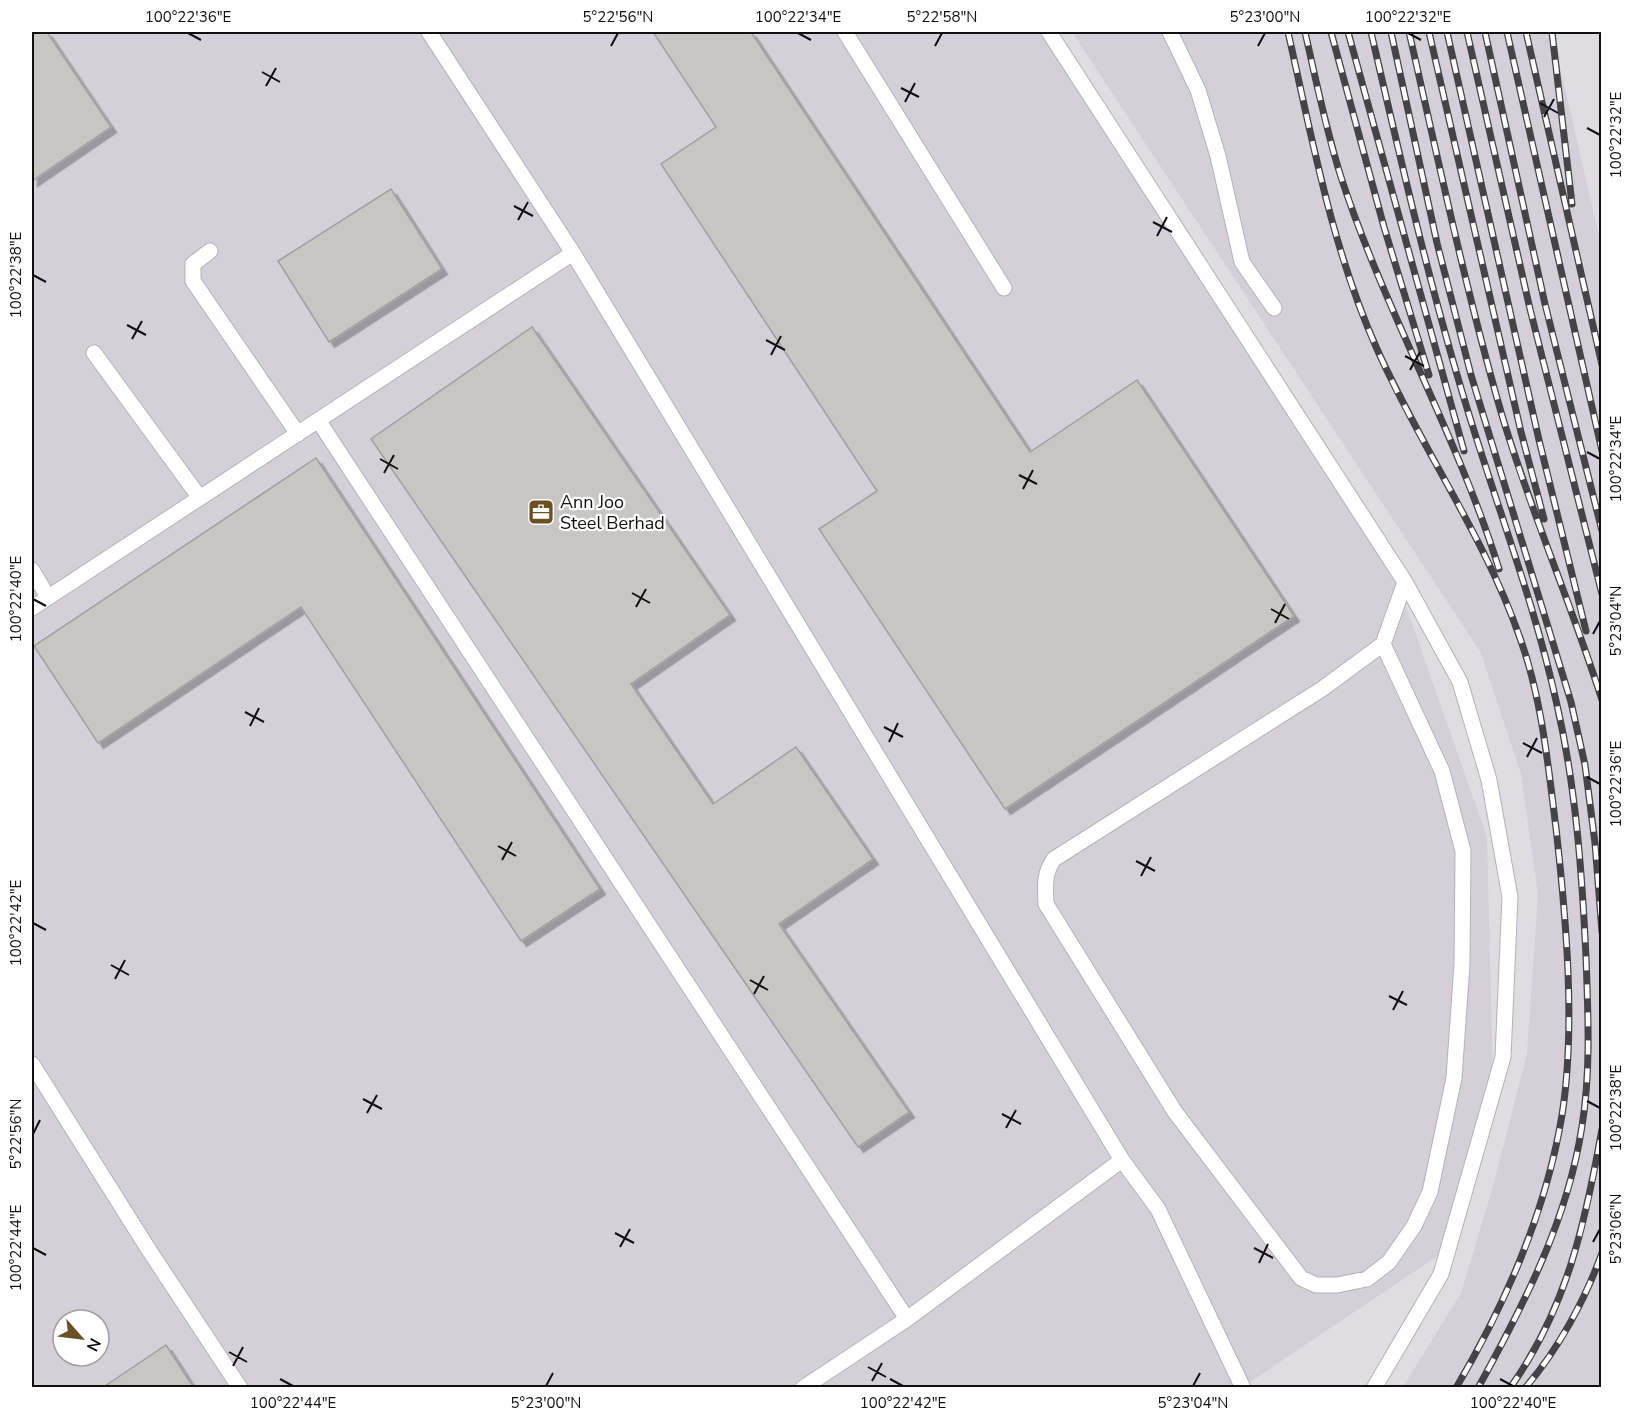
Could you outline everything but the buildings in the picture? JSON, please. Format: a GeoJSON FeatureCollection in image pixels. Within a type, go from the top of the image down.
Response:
{"type":"FeatureCollection","features":[{"type":"Feature","properties":{"kind":"lane"},"geometry":{"type":"LineString","coordinates":[[429,32],[573,253],[1122,1160],[1158,1209],[1243,1388]]}},
{"type":"Feature","properties":{"kind":"lane"},"geometry":{"type":"LineString","coordinates":[[845,32],[1004,288]]}},
{"type":"Feature","properties":{"kind":"lane"},"geometry":{"type":"LineString","coordinates":[[1050,32],[1406,582],[1460,682],[1489,780],[1510,897],[1503,1057],[1441,1274],[1374,1388]]}},
{"type":"Feature","properties":{"kind":"lane"},"geometry":{"type":"LineString","coordinates":[[1173,33],[1198,90],[1218,156],[1242,262],[1274,309]]}},
{"type":"Feature","properties":{"kind":"lane"},"geometry":{"type":"LineString","coordinates":[[210,251],[193,264],[193,281],[298,434]]}},
{"type":"Feature","properties":{"kind":"lane"},"geometry":{"type":"LineString","coordinates":[[32,608],[573,253]]}},
{"type":"Feature","properties":{"kind":"lane"},"geometry":{"type":"LineString","coordinates":[[94,353],[200,498]]}},
{"type":"Feature","properties":{"kind":"lane"},"geometry":{"type":"LineString","coordinates":[[318,420],[907,1319]]}},
{"type":"Feature","properties":{"kind":"lane"},"geometry":{"type":"LineString","coordinates":[[32,570],[48,597]]}},
{"type":"Feature","properties":{"kind":"lane"},"geometry":{"type":"LineString","coordinates":[[1383,644],[1442,771],[1463,851],[1462,964],[1454,1077],[1430,1192],[1414,1226],[1389,1262],[1367,1279],[1337,1285],[1316,1285],[1301,1278],[1175,1112],[1046,904],[1045,882],[1048,868],[1054,859],[1322,689],[1383,644],[1406,582]]}},
{"type":"Feature","properties":{"kind":"lane"},"geometry":{"type":"LineString","coordinates":[[32,1064],[147,1247],[240,1388]]}},
{"type":"Feature","properties":{"kind":"lane"},"geometry":{"type":"LineString","coordinates":[[803,1388],[907,1319],[1122,1160]]}},
{"type":"Feature","properties":{"kind":"shaded area"},"geometry":{"type":"Polygon","coordinates":[[[32,32],[1042,32],[1395,575],[1487,837],[1493,1075],[1442,1253],[1243,1387],[32,1387],[32,32]]]}},
{"type":"Feature","properties":{"kind":"shaded area"},"geometry":{"type":"Polygon","coordinates":[[[1072,32],[1552,32],[1602,249],[1601,1387],[1403,1387],[1461,1293],[1494,1183],[1527,1053],[1538,894],[1521,774],[1481,653],[1072,32]]]}},
{"type":"Feature","properties":{"kind":"railway"},"geometry":{"type":"LineString","coordinates":[[1288,32],[1335,233],[1361,311],[1394,386],[1489,563],[1528,661],[1543,732],[1556,828],[1563,898],[1569,1009],[1562,1115],[1546,1187],[1522,1256],[1491,1323],[1456,1388]]}},
{"type":"Feature","properties":{"kind":"railway"},"geometry":{"type":"LineString","coordinates":[[1305,32],[1331,141],[1359,227],[1378,276],[1463,470],[1499,569]]}},
{"type":"Feature","properties":{"kind":"railway"},"geometry":{"type":"LineString","coordinates":[[1331,32],[1384,227],[1429,375]]}},
{"type":"Feature","properties":{"kind":"railway"},"geometry":{"type":"LineString","coordinates":[[1348,32],[1464,451]]}},
{"type":"Feature","properties":{"kind":"railway"},"geometry":{"type":"LineString","coordinates":[[1371,32],[1440,315],[1548,667],[1564,736],[1580,862],[1588,1042],[1587,1084],[1582,1126],[1575,1161],[1555,1229],[1527,1294],[1478,1388]]}},
{"type":"Feature","properties":{"kind":"railway"},"geometry":{"type":"LineString","coordinates":[[1391,32],[1437,243],[1471,375],[1571,702],[1585,765],[1595,843],[1602,932]]}},
{"type":"Feature","properties":{"kind":"railway"},"geometry":{"type":"LineString","coordinates":[[1409,32],[1441,175],[1501,412],[1512,449],[1602,700]]}},
{"type":"Feature","properties":{"kind":"railway"},"geometry":{"type":"LineString","coordinates":[[1429,32],[1521,432],[1544,519]]}},
{"type":"Feature","properties":{"kind":"railway"},"geometry":{"type":"LineString","coordinates":[[1447,32],[1539,440],[1586,631]]}},
{"type":"Feature","properties":{"kind":"railway"},"geometry":{"type":"LineString","coordinates":[[1467,32],[1530,309],[1602,594]]}},
{"type":"Feature","properties":{"kind":"railway"},"geometry":{"type":"LineString","coordinates":[[1485,32],[1545,304],[1602,531]]}},
{"type":"Feature","properties":{"kind":"railway"},"geometry":{"type":"LineString","coordinates":[[1507,32],[1602,451]]}},
{"type":"Feature","properties":{"kind":"railway"},"geometry":{"type":"LineString","coordinates":[[1526,32],[1602,365]]}},
{"type":"Feature","properties":{"kind":"railway"},"geometry":{"type":"LineString","coordinates":[[1552,32],[1572,204]]}},
{"type":"Feature","properties":{"kind":"railway"},"geometry":{"type":"LineString","coordinates":[[1510,1388],[1530,1358],[1560,1296],[1580,1232],[1602,1129]]}},
{"type":"Feature","properties":{"kind":"railway"},"geometry":{"type":"LineString","coordinates":[[1525,1388],[1549,1357],[1570,1324],[1602,1253]]}},
{"type":"Feature","properties":{"kind":"place","name":"Ann Joo Steel Berhad"},"geometry":{"type":"Point","coordinates":[541,512]}}]}
